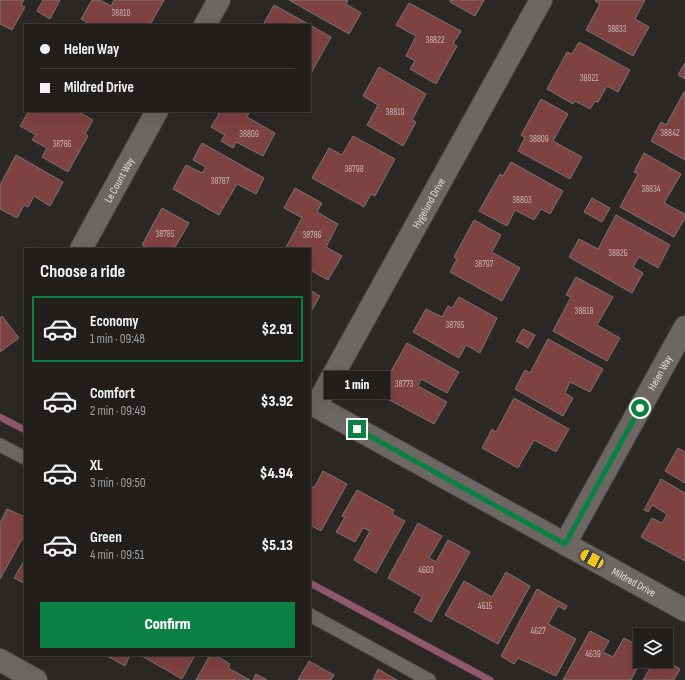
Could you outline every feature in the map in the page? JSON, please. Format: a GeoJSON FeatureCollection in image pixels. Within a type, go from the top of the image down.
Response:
{"type":"FeatureCollection","features":[{"type":"Feature","properties":{"kind":"street"},"geometry":{"type":"LineString","coordinates":[[206,24],[219,0]]}},
{"type":"Feature","properties":{"kind":"street","name":"Hygelund Drive"},"geometry":{"type":"LineString","coordinates":[[313,404],[541,0]]}},
{"type":"Feature","properties":{"kind":"street","name":"Le Count Way"},"geometry":{"type":"LineString","coordinates":[[82,248],[157,112]]}},
{"type":"Feature","properties":{"kind":"street","name":"Helen Way"},"geometry":{"type":"LineString","coordinates":[[565,544],[685,327]]}},
{"type":"Feature","properties":{"kind":"street","name":"Mildred Drive"},"geometry":{"type":"LineString","coordinates":[[313,404],[685,610]]}},
{"type":"Feature","properties":{"kind":"street"},"geometry":{"type":"LineString","coordinates":[[0,660],[36,680]]}},
{"type":"Feature","properties":{"kind":"lane"},"geometry":{"type":"LineString","coordinates":[[0,445],[24,457]]}},
{"type":"Feature","properties":{"kind":"lane"},"geometry":{"type":"LineString","coordinates":[[311,616],[429,680]]}},
{"type":"Feature","properties":{"kind":"building"},"geometry":{"type":"Polygon","coordinates":[[[0,0],[24,0],[21,5],[25,7],[12,30],[0,24],[0,0]]]}},
{"type":"Feature","properties":{"kind":"building"},"geometry":{"type":"Polygon","coordinates":[[[43,0],[60,0],[50,19],[37,11],[43,0]]]}},
{"type":"Feature","properties":{"kind":"building"},"geometry":{"type":"Polygon","coordinates":[[[92,0],[100,0],[111,6],[114,0],[164,0],[151,24],[89,24],[81,19],[92,0]]]}},
{"type":"Feature","properties":{"kind":"building"},"geometry":{"type":"Polygon","coordinates":[[[289,0],[348,0],[346,4],[361,13],[349,34],[289,0]]]}},
{"type":"Feature","properties":{"kind":"building"},"geometry":{"type":"Polygon","coordinates":[[[450,0],[484,0],[475,16],[450,2],[450,0]]]}},
{"type":"Feature","properties":{"kind":"building"},"geometry":{"type":"Polygon","coordinates":[[[645,0],[635,19],[649,27],[633,56],[586,30],[600,4],[595,1],[645,0]]]}},
{"type":"Feature","properties":{"kind":"building"},"geometry":{"type":"Polygon","coordinates":[[[409,3],[461,31],[453,44],[457,46],[436,84],[410,69],[415,61],[406,56],[416,36],[396,25],[409,3]]]}},
{"type":"Feature","properties":{"kind":"building"},"geometry":{"type":"Polygon","coordinates":[[[274,5],[308,24],[264,24],[274,5]]]}},
{"type":"Feature","properties":{"kind":"building"},"geometry":{"type":"Polygon","coordinates":[[[311,26],[331,37],[311,73],[311,26]]]}},
{"type":"Feature","properties":{"kind":"building"},"geometry":{"type":"Polygon","coordinates":[[[579,42],[630,70],[618,92],[607,86],[598,102],[595,101],[590,109],[575,101],[573,104],[547,89],[567,52],[572,54],[579,42]]]}},
{"type":"Feature","properties":{"kind":"building"},"geometry":{"type":"Polygon","coordinates":[[[685,63],[685,79],[678,75],[685,63]]]}},
{"type":"Feature","properties":{"kind":"building"},"geometry":{"type":"Polygon","coordinates":[[[379,67],[426,94],[412,120],[416,122],[403,146],[367,125],[378,105],[363,96],[379,67]]]}},
{"type":"Feature","properties":{"kind":"building"},"geometry":{"type":"Polygon","coordinates":[[[684,92],[685,160],[651,141],[661,122],[666,125],[684,92]]]}},
{"type":"Feature","properties":{"kind":"building"},"geometry":{"type":"Polygon","coordinates":[[[541,99],[568,114],[553,141],[582,157],[570,179],[518,151],[525,138],[521,135],[541,99]]]}},
{"type":"Feature","properties":{"kind":"building"},"geometry":{"type":"Polygon","coordinates":[[[28,112],[79,112],[93,120],[85,134],[88,136],[68,172],[42,157],[47,148],[32,140],[36,135],[20,126],[28,112]]]}},
{"type":"Feature","properties":{"kind":"building"},"geometry":{"type":"Polygon","coordinates":[[[216,112],[250,112],[247,117],[275,133],[263,156],[236,142],[233,148],[221,141],[225,135],[211,127],[219,114],[216,112]]]}},
{"type":"Feature","properties":{"kind":"building"},"geometry":{"type":"Polygon","coordinates":[[[353,136],[395,159],[375,196],[371,194],[364,207],[312,178],[329,148],[342,155],[353,136]]]}},
{"type":"Feature","properties":{"kind":"building"},"geometry":{"type":"Polygon","coordinates":[[[202,143],[264,178],[256,194],[237,184],[219,215],[173,189],[186,165],[202,173],[206,167],[193,160],[202,143]]]}},
{"type":"Feature","properties":{"kind":"building"},"geometry":{"type":"Polygon","coordinates":[[[644,153],[681,174],[664,203],[685,214],[685,218],[674,237],[620,207],[638,174],[634,172],[644,153]]]}},
{"type":"Feature","properties":{"kind":"building"},"geometry":{"type":"Polygon","coordinates":[[[16,155],[63,182],[50,206],[34,196],[28,207],[24,205],[17,218],[0,209],[0,185],[16,155]]]}},
{"type":"Feature","properties":{"kind":"building"},"geometry":{"type":"Polygon","coordinates":[[[511,162],[563,191],[550,214],[541,209],[534,220],[515,210],[507,226],[479,211],[500,174],[503,176],[511,162]]]}},
{"type":"Feature","properties":{"kind":"building"},"geometry":{"type":"Polygon","coordinates":[[[295,188],[322,203],[317,212],[338,224],[326,247],[342,256],[328,280],[311,271],[311,248],[286,248],[302,218],[284,208],[295,188]]]}},
{"type":"Feature","properties":{"kind":"building"},"geometry":{"type":"Polygon","coordinates":[[[592,198],[610,208],[602,222],[584,212],[592,198]]]}},
{"type":"Feature","properties":{"kind":"building"},"geometry":{"type":"Polygon","coordinates":[[[162,208],[189,223],[175,248],[144,248],[142,245],[162,208]]]}},
{"type":"Feature","properties":{"kind":"building"},"geometry":{"type":"Polygon","coordinates":[[[616,215],[670,245],[658,268],[639,257],[633,267],[643,273],[632,293],[569,257],[579,239],[598,249],[616,215]]]}},
{"type":"Feature","properties":{"kind":"building"},"geometry":{"type":"Polygon","coordinates":[[[474,220],[501,235],[492,252],[520,268],[502,301],[450,272],[457,259],[454,257],[474,220]]]}},
{"type":"Feature","properties":{"kind":"building"},"geometry":{"type":"Polygon","coordinates":[[[576,277],[613,297],[597,325],[620,338],[607,361],[553,331],[571,297],[566,295],[576,277]]]}},
{"type":"Feature","properties":{"kind":"building"},"geometry":{"type":"Polygon","coordinates":[[[311,291],[320,296],[311,311],[311,291]]]}},
{"type":"Feature","properties":{"kind":"building"},"geometry":{"type":"Polygon","coordinates":[[[459,297],[497,318],[480,353],[466,345],[459,358],[413,332],[426,309],[442,317],[448,306],[452,308],[459,297]]]}},
{"type":"Feature","properties":{"kind":"building"},"geometry":{"type":"Polygon","coordinates":[[[2,316],[19,338],[0,352],[0,318],[2,316]]]}},
{"type":"Feature","properties":{"kind":"building"},"geometry":{"type":"Polygon","coordinates":[[[523,329],[535,335],[528,348],[516,341],[523,329]]]}},
{"type":"Feature","properties":{"kind":"building"},"geometry":{"type":"Polygon","coordinates":[[[548,339],[603,369],[590,392],[570,382],[565,393],[573,398],[563,416],[515,389],[525,370],[530,373],[548,339]]]}},
{"type":"Feature","properties":{"kind":"building"},"geometry":{"type":"Polygon","coordinates":[[[407,343],[459,372],[447,393],[421,379],[418,386],[447,402],[434,424],[382,396],[390,382],[386,380],[407,343]]]}},
{"type":"Feature","properties":{"kind":"building"},"geometry":{"type":"Polygon","coordinates":[[[514,398],[569,429],[556,452],[534,440],[518,468],[482,448],[492,429],[496,432],[514,398]]]}},
{"type":"Feature","properties":{"kind":"building"},"geometry":{"type":"Polygon","coordinates":[[[678,448],[685,452],[685,483],[665,471],[678,448]]]}},
{"type":"Feature","properties":{"kind":"building"},"geometry":{"type":"Polygon","coordinates":[[[323,471],[347,484],[321,531],[311,526],[311,486],[314,488],[323,471]]]}},
{"type":"Feature","properties":{"kind":"building"},"geometry":{"type":"Polygon","coordinates":[[[661,479],[685,493],[685,561],[641,537],[652,518],[662,523],[667,514],[652,505],[648,512],[644,510],[661,479]]]}},
{"type":"Feature","properties":{"kind":"building"},"geometry":{"type":"Polygon","coordinates":[[[357,490],[394,510],[392,514],[405,521],[376,573],[354,560],[370,531],[363,528],[355,542],[336,532],[345,517],[342,516],[357,490]]]}},
{"type":"Feature","properties":{"kind":"building"},"geometry":{"type":"Polygon","coordinates":[[[7,509],[24,517],[24,536],[0,579],[0,523],[7,509]]]}},
{"type":"Feature","properties":{"kind":"building"},"geometry":{"type":"Polygon","coordinates":[[[418,523],[442,536],[429,558],[436,562],[448,540],[470,552],[431,622],[414,612],[422,597],[388,578],[418,523]]]}},
{"type":"Feature","properties":{"kind":"building"},"geometry":{"type":"Polygon","coordinates":[[[24,561],[24,583],[14,578],[24,561]]]}},
{"type":"Feature","properties":{"kind":"building"},"geometry":{"type":"Polygon","coordinates":[[[506,572],[530,586],[498,644],[445,615],[464,581],[492,597],[506,572]]]}},
{"type":"Feature","properties":{"kind":"building"},"geometry":{"type":"Polygon","coordinates":[[[537,589],[567,606],[565,610],[558,606],[548,624],[576,639],[556,676],[518,658],[514,664],[501,656],[537,589]]]}},
{"type":"Feature","properties":{"kind":"building"},"geometry":{"type":"Polygon","coordinates":[[[590,631],[609,641],[603,652],[613,657],[624,638],[633,642],[633,668],[637,668],[631,680],[563,680],[590,631]]]}},
{"type":"Feature","properties":{"kind":"building"},"geometry":{"type":"Polygon","coordinates":[[[107,656],[130,656],[125,666],[107,656]]]}},
{"type":"Feature","properties":{"kind":"building"},"geometry":{"type":"Polygon","coordinates":[[[142,656],[194,656],[182,679],[142,656]]]}},
{"type":"Feature","properties":{"kind":"building"},"geometry":{"type":"Polygon","coordinates":[[[209,656],[217,656],[230,664],[228,668],[250,680],[196,680],[209,656]]]}},
{"type":"Feature","properties":{"kind":"building"},"geometry":{"type":"Polygon","coordinates":[[[309,661],[334,675],[331,680],[298,680],[309,661]]]}},
{"type":"Feature","properties":{"kind":"building"},"geometry":{"type":"Polygon","coordinates":[[[673,665],[680,669],[674,680],[643,680],[650,668],[673,668],[673,665]]]}},
{"type":"Feature","properties":{"kind":"building"},"geometry":{"type":"Polygon","coordinates":[[[378,669],[397,680],[373,680],[378,669]]]}},
{"type":"Feature","properties":{"kind":"building"},"geometry":{"type":"Polygon","coordinates":[[[256,674],[267,680],[253,680],[256,674]]]}},
{"type":"Feature","properties":{"kind":"waterway"},"geometry":{"type":"LineString","coordinates":[[0,417],[24,429]]}},
{"type":"Feature","properties":{"kind":"waterway"},"geometry":{"type":"LineString","coordinates":[[311,584],[490,680]]}},
{"type":"Feature","properties":{"kind":"route"},"geometry":{"type":"LineString","coordinates":[[357,429],[565,544],[640,408]]}}]}
